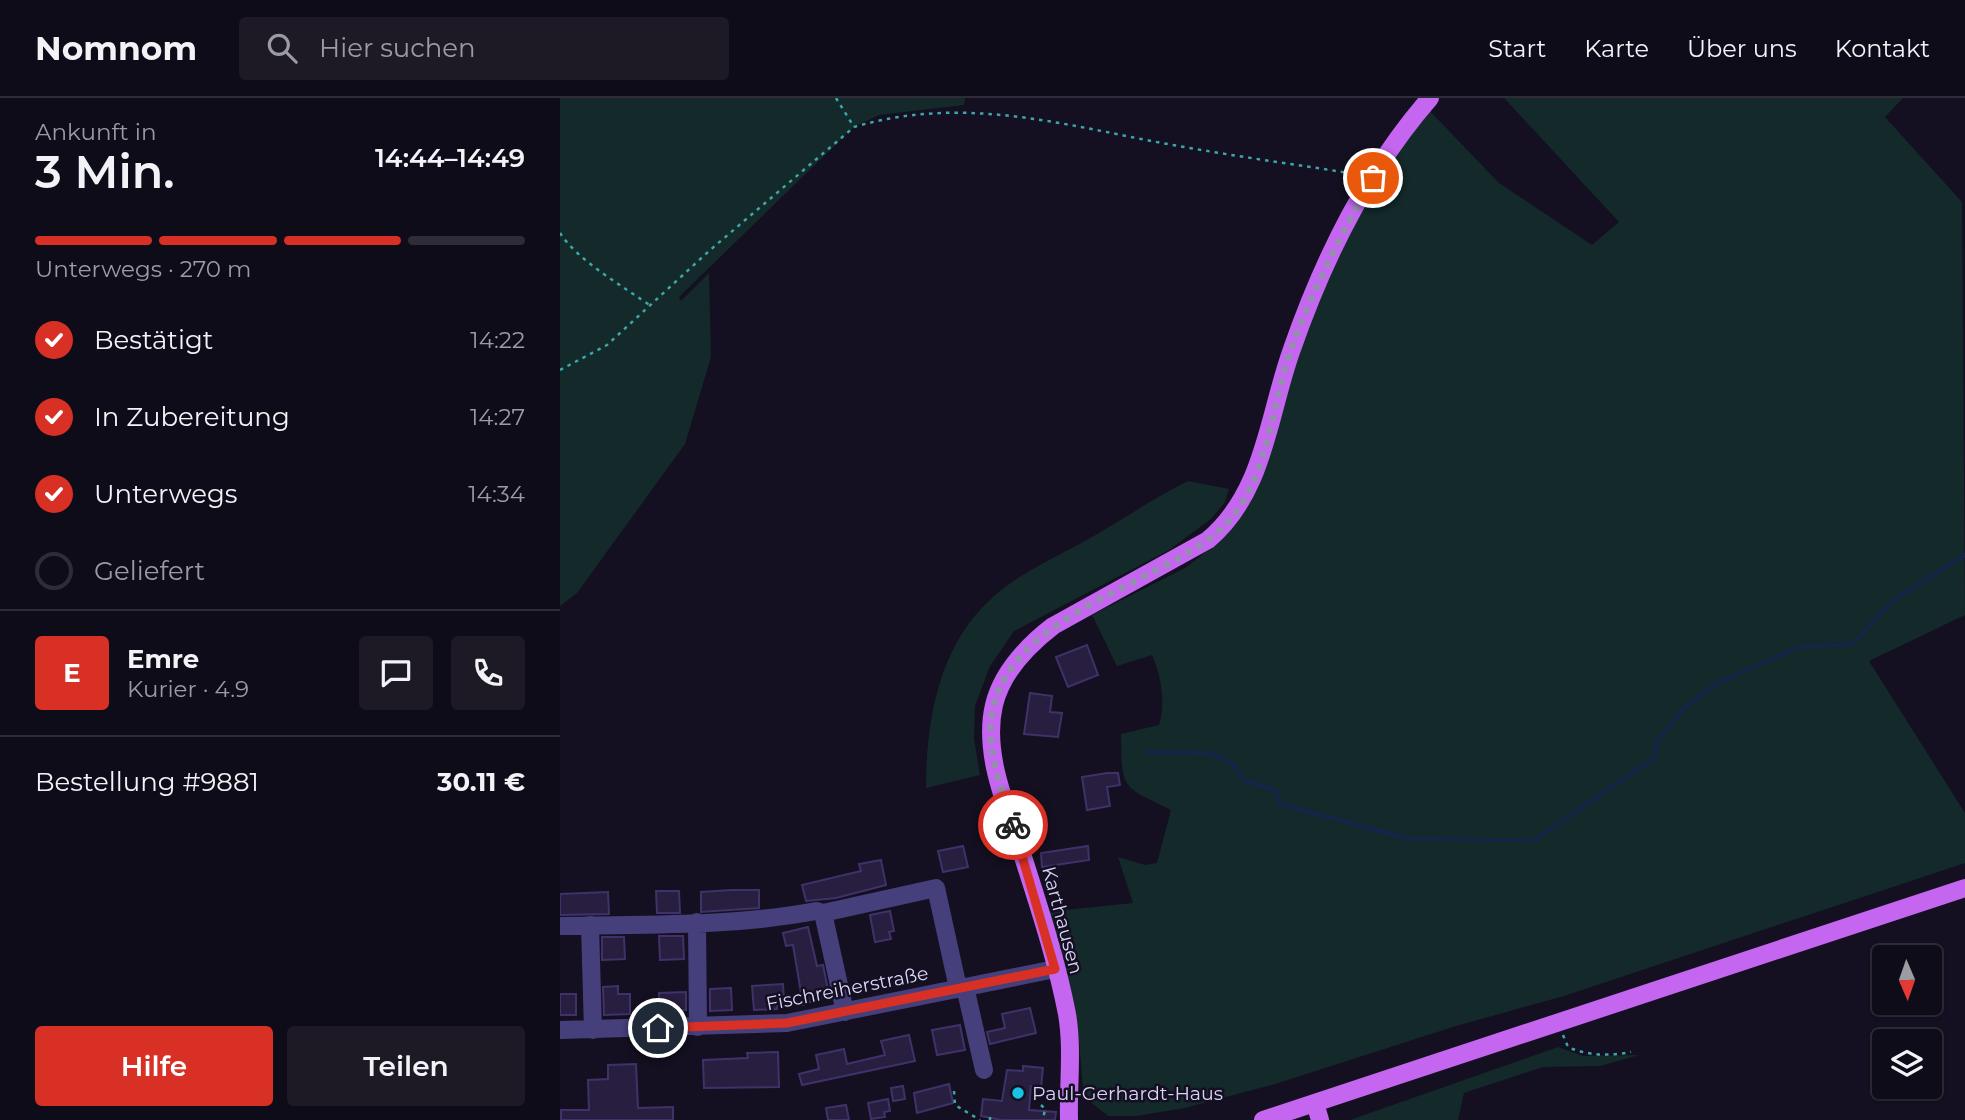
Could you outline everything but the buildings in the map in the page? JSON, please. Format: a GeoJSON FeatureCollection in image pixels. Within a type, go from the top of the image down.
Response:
{"type":"FeatureCollection","features":[{"type":"Feature","properties":{"kind":"main road","name":"Karthausen"},"geometry":{"type":"LineString","coordinates":[[1059,1120],[1068,1107],[1069,1032],[1055,969],[995,765],[991,736],[994,705],[1003,681],[1035,640],[1053,626],[1177,559],[1226,525],[1242,503],[1259,466],[1291,349],[1320,276],[1373,178],[1410,121],[1430,98]]}},
{"type":"Feature","properties":{"kind":"main road"},"geometry":{"type":"LineString","coordinates":[[1264,1120],[1317,1112],[1965,888]]}},
{"type":"Feature","properties":{"kind":"main road"},"geometry":{"type":"LineString","coordinates":[[1068,1107],[1081,1120]]}},
{"type":"Feature","properties":{"kind":"street"},"geometry":{"type":"LineString","coordinates":[[560,926],[767,920],[817,911],[823,914],[936,888],[984,1070]]}},
{"type":"Feature","properties":{"kind":"street"},"geometry":{"type":"LineString","coordinates":[[823,914],[845,1013]]}},
{"type":"Feature","properties":{"kind":"street"},"geometry":{"type":"LineString","coordinates":[[697,922],[698,1027]]}},
{"type":"Feature","properties":{"kind":"street"},"geometry":{"type":"LineString","coordinates":[[590,925],[593,1030]]}},
{"type":"Feature","properties":{"kind":"street","name":"Fischreiherstraße"},"geometry":{"type":"LineString","coordinates":[[560,1030],[787,1023],[1055,969]]}},
{"type":"Feature","properties":{"kind":"path"},"geometry":{"type":"LineString","coordinates":[[836,98],[854,127]]}},
{"type":"Feature","properties":{"kind":"path"},"geometry":{"type":"LineString","coordinates":[[560,370],[607,345],[854,127],[878,117],[948,107]]}},
{"type":"Feature","properties":{"kind":"path"},"geometry":{"type":"LineString","coordinates":[[1013,110],[1141,139],[1373,178]]}},
{"type":"Feature","properties":{"kind":"path"},"geometry":{"type":"LineString","coordinates":[[560,233],[565,241],[651,306]]}},
{"type":"Feature","properties":{"kind":"path"},"geometry":{"type":"LineString","coordinates":[[1571,1049],[1601,1055],[1631,1052]]}},
{"type":"Feature","properties":{"kind":"path"},"geometry":{"type":"LineString","coordinates":[[954,1091],[955,1105],[980,1120]]}},
{"type":"Feature","properties":{"kind":"path"},"geometry":{"type":"LineString","coordinates":[[1041,1105],[1045,1109],[1044,1120]]}},
{"type":"Feature","properties":{"kind":"green space"},"geometry":{"type":"Polygon","coordinates":[[[560,98],[965,98],[964,105],[879,115],[854,127],[679,297],[681,301],[709,273],[711,357],[685,444],[577,593],[560,606],[560,98]]]}},
{"type":"Feature","properties":{"kind":"green space"},"geometry":{"type":"Polygon","coordinates":[[[1504,98],[1903,98],[1885,117],[1962,202],[1965,615],[1869,661],[1965,813],[1965,863],[1564,996],[1456,1026],[1275,1084],[1185,1108],[1136,1116],[1108,1116],[1088,1100],[1083,1089],[1079,1040],[1046,912],[1133,903],[1118,857],[1145,865],[1157,863],[1171,810],[1133,790],[1124,777],[1122,766],[1121,734],[1159,725],[1162,699],[1160,680],[1152,655],[1117,666],[1092,615],[1185,568],[1201,556],[1228,527],[1294,350],[1353,218],[1426,107],[1499,183],[1592,245],[1619,222],[1504,98]]]}},
{"type":"Feature","properties":{"kind":"green space"},"geometry":{"type":"Polygon","coordinates":[[[1188,481],[1229,489],[1225,502],[1211,519],[1169,550],[1014,631],[990,666],[975,706],[974,739],[980,775],[926,788],[929,737],[939,686],[959,638],[974,617],[1015,580],[1188,481]]]}},
{"type":"Feature","properties":{"kind":"green space"},"geometry":{"type":"Polygon","coordinates":[[[1558,1047],[1583,1056],[1639,1055],[1600,1066],[1543,1067],[1464,1093],[1458,1120],[1350,1120],[1558,1047]]]}},
{"type":"Feature","properties":{"kind":"waterway"},"geometry":{"type":"LineString","coordinates":[[1147,752],[1211,753],[1233,764],[1244,780],[1276,791],[1279,804],[1410,839],[1534,840],[1654,758],[1657,741],[1683,709],[1716,684],[1798,647],[1852,644],[1894,600],[1965,555]]}},
{"type":"Feature","properties":{"kind":"way so far"},"geometry":{"type":"LineString","coordinates":[[1013,825],[991,745],[994,705],[1003,681],[1035,640],[1053,626],[1177,559],[1226,525],[1242,503],[1259,466],[1291,349],[1320,276],[1373,178]]}},
{"type":"Feature","properties":{"kind":"place","name":"Paul-Gerhardt-Haus"},"geometry":{"type":"Point","coordinates":[1018,1093]}},
{"type":"Feature","properties":{"kind":"route"},"geometry":{"type":"LineString","coordinates":[[658,1028],[761,1026],[809,1020],[1055,969],[1013,825]]}}]}
